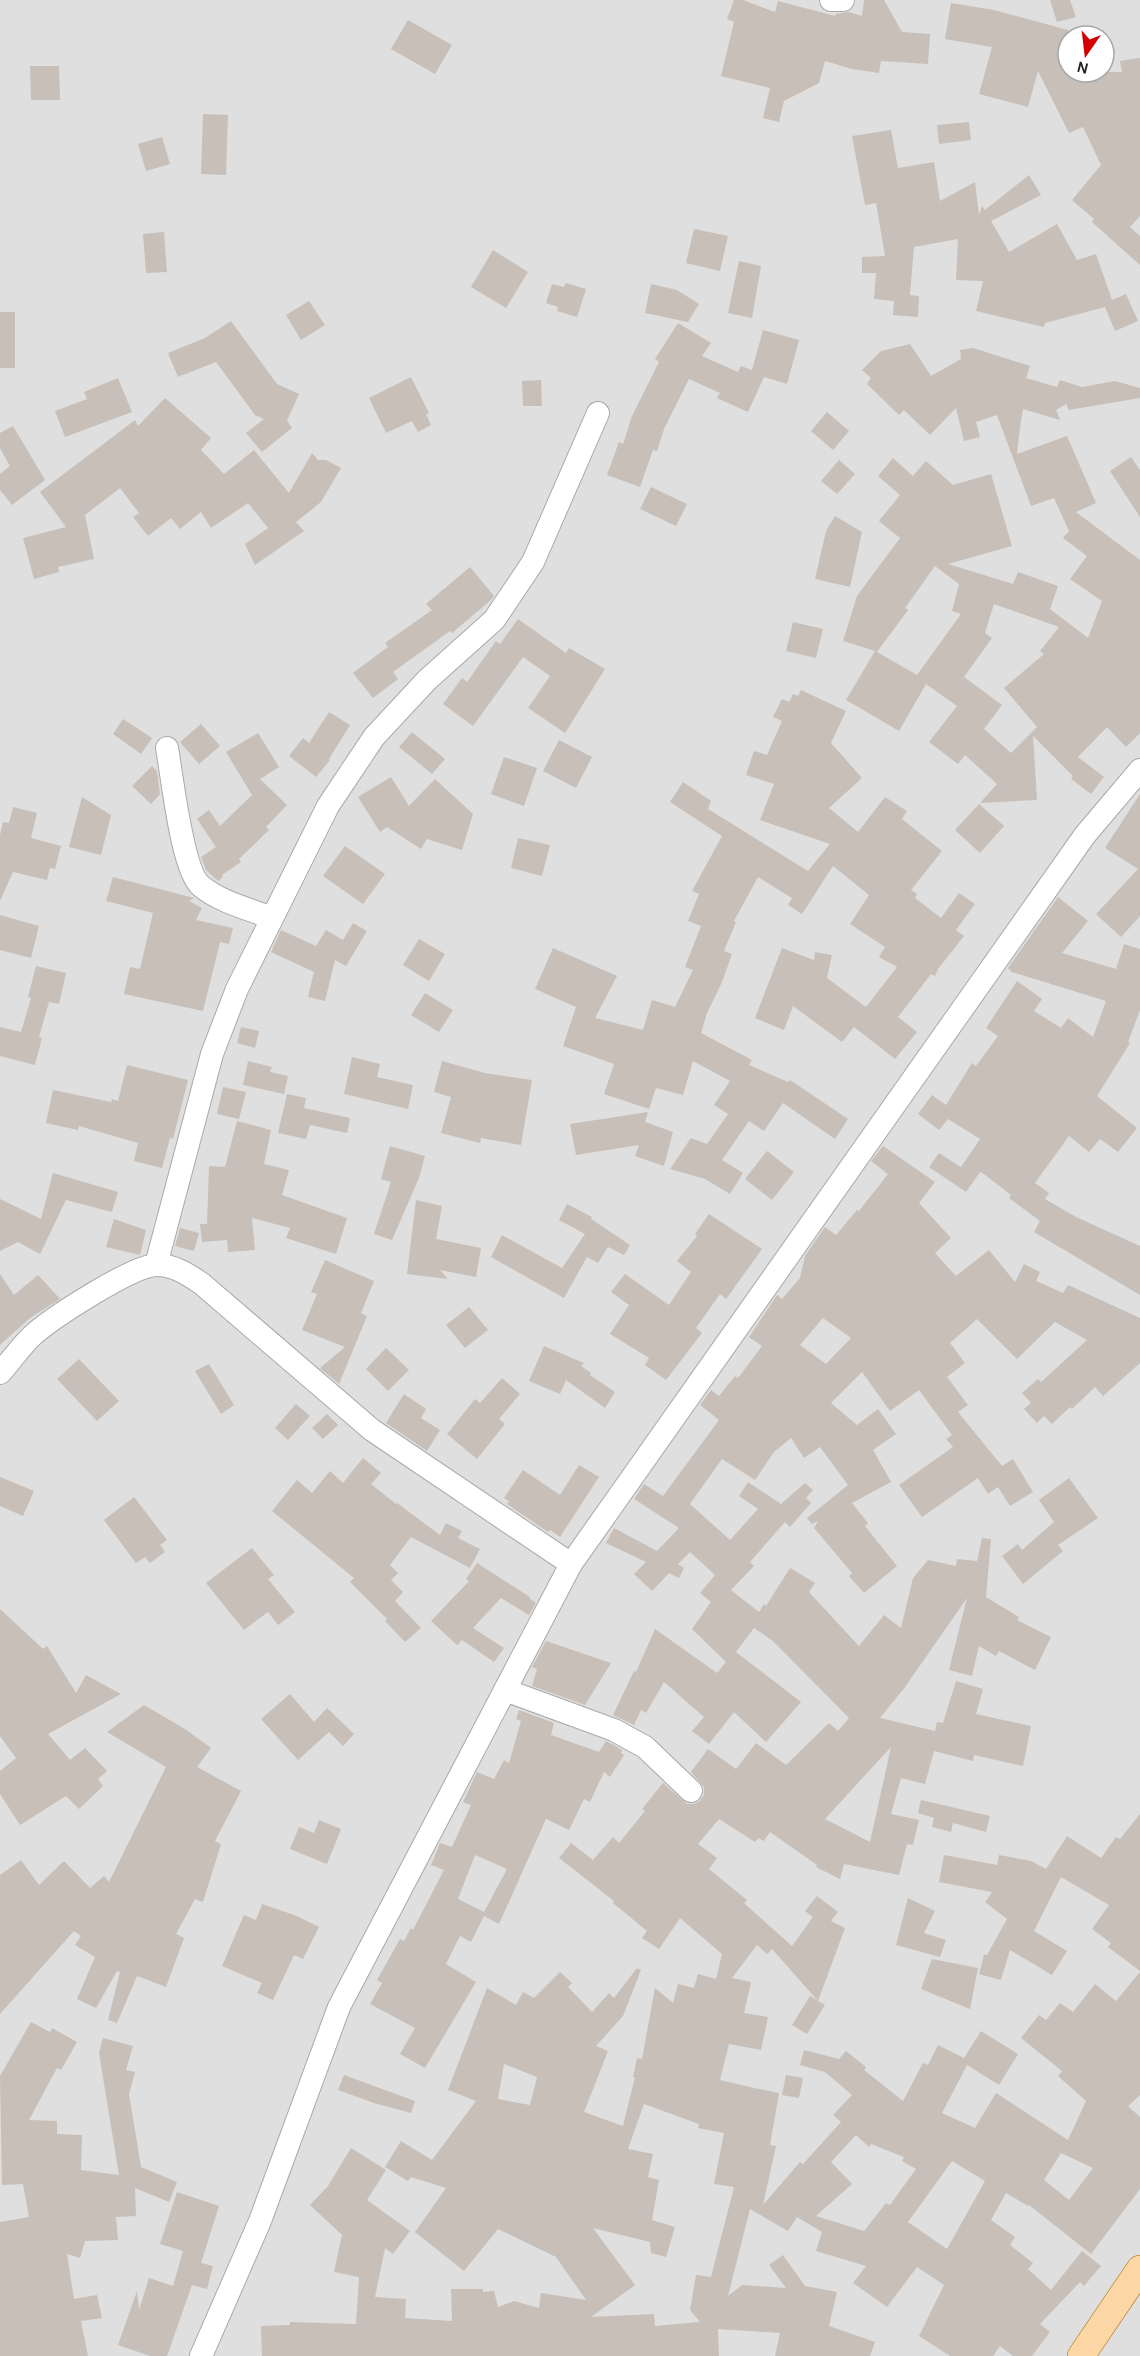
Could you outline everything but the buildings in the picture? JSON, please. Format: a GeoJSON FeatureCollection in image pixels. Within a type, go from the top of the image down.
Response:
{"type":"FeatureCollection","features":[{"type":"Feature","properties":{"kind":"main road"},"geometry":{"type":"LineString","coordinates":[[1081,2356],[1140,2269]]}},
{"type":"Feature","properties":{"kind":"street"},"geometry":{"type":"LineString","coordinates":[[831,0],[843,0]]}},
{"type":"Feature","properties":{"kind":"street"},"geometry":{"type":"LineString","coordinates":[[156,1265],[212,1054],[237,989],[328,806],[374,737],[427,680],[494,620],[533,562],[598,413]]}},
{"type":"Feature","properties":{"kind":"street"},"geometry":{"type":"LineString","coordinates":[[167,748],[181,831],[191,870],[198,884],[213,894],[272,918]]}},
{"type":"Feature","properties":{"kind":"street"},"geometry":{"type":"LineString","coordinates":[[201,2356],[260,2221],[339,2007],[571,1564],[1078,844],[1140,770]]}},
{"type":"Feature","properties":{"kind":"street"},"geometry":{"type":"LineString","coordinates":[[0,1373],[34,1335],[71,1308],[127,1274],[156,1265],[183,1271],[202,1284],[372,1430],[571,1564]]}},
{"type":"Feature","properties":{"kind":"street"},"geometry":{"type":"LineString","coordinates":[[505,1690],[614,1730],[638,1743],[691,1791]]}},
{"type":"Feature","properties":{"kind":"shaded area"},"geometry":{"type":"Polygon","coordinates":[[[0,0],[1140,0],[1140,2356],[0,2356],[0,0]]]}}]}
